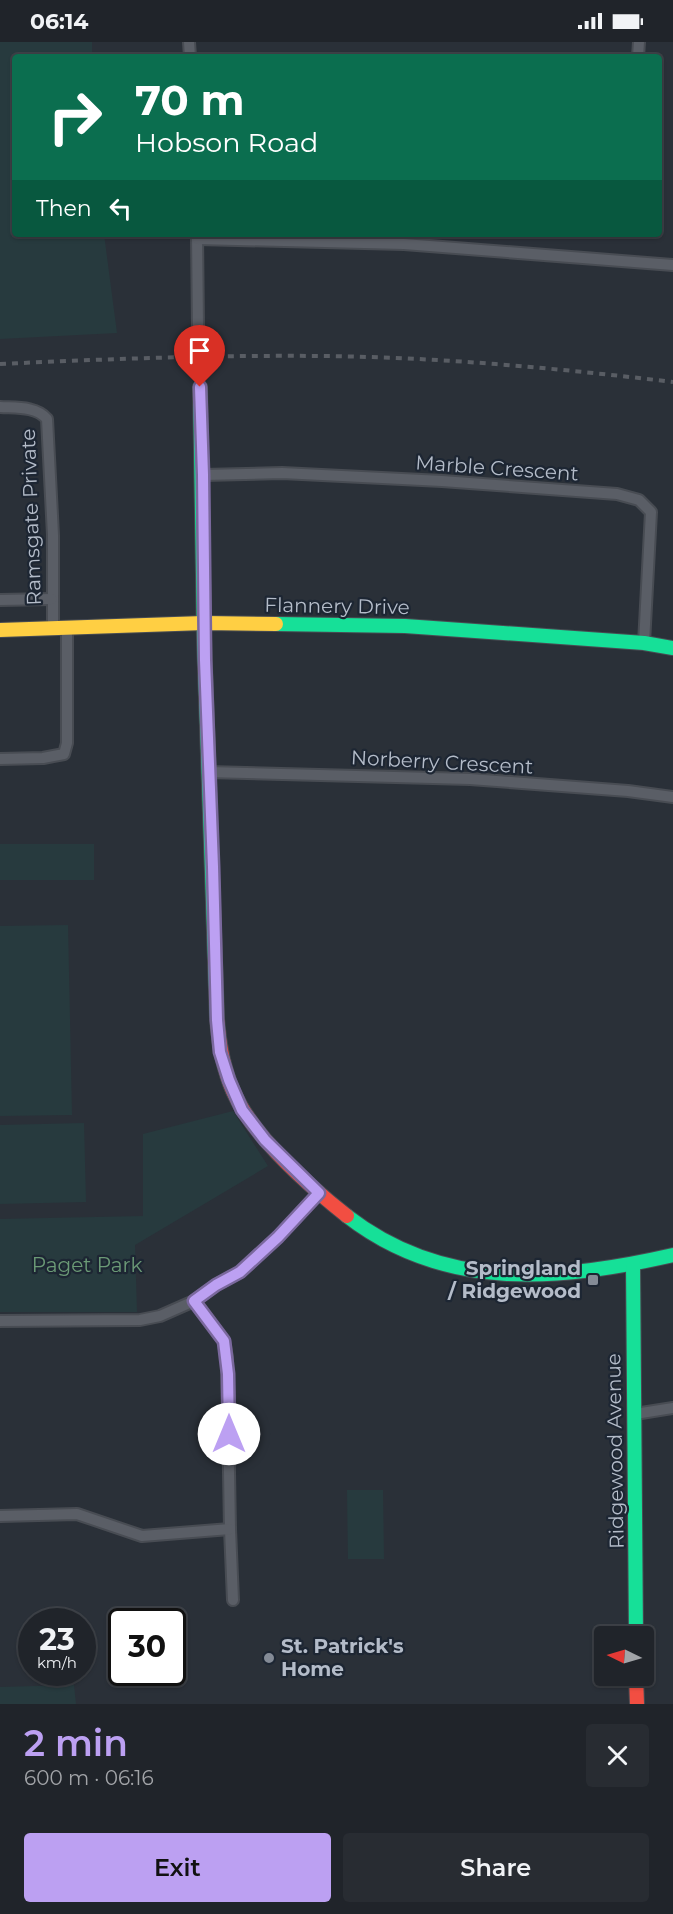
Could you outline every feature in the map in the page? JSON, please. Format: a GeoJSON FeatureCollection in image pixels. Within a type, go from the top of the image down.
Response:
{"type":"FeatureCollection","features":[{"type":"Feature","properties":{"kind":"street"},"geometry":{"type":"LineString","coordinates":[[198,328],[197,237],[404,244],[673,265]]}},
{"type":"Feature","properties":{"kind":"street"},"geometry":{"type":"LineString","coordinates":[[200,387],[204,624],[217,1020],[220,1052],[242,1110],[265,1140],[319,1193],[358,1224],[400,1250],[446,1265],[513,1275],[570,1274],[673,1255]]}},
{"type":"Feature","properties":{"kind":"street","name":"Ramsgate Private"},"geometry":{"type":"LineString","coordinates":[[0,407],[28,408],[43,414],[47,419],[52,599],[60,628],[67,742],[64,754],[43,758],[0,759]]}},
{"type":"Feature","properties":{"kind":"street","name":"Marble Crescent"},"geometry":{"type":"LineString","coordinates":[[203,475],[282,473],[442,482],[617,494],[639,500],[651,513],[644,643]]}},
{"type":"Feature","properties":{"kind":"street"},"geometry":{"type":"LineString","coordinates":[[0,600],[52,599]]}},
{"type":"Feature","properties":{"kind":"street","name":"Flannery Drive"},"geometry":{"type":"LineString","coordinates":[[0,630],[204,624],[405,626],[644,643],[673,648]]}},
{"type":"Feature","properties":{"kind":"street","name":"Norberry Crescent"},"geometry":{"type":"LineString","coordinates":[[208,772],[470,778],[673,797]]}},
{"type":"Feature","properties":{"kind":"street"},"geometry":{"type":"LineString","coordinates":[[0,1322],[140,1320],[160,1316],[194,1301],[216,1285],[240,1272],[278,1237],[319,1193]]}},
{"type":"Feature","properties":{"kind":"street","name":"Ridgewood Avenue"},"geometry":{"type":"LineString","coordinates":[[633,1264],[636,1626]]}},
{"type":"Feature","properties":{"kind":"street"},"geometry":{"type":"LineString","coordinates":[[194,1301],[224,1341],[227,1357],[233,1600]]}},
{"type":"Feature","properties":{"kind":"street"},"geometry":{"type":"LineString","coordinates":[[635,1414],[673,1408]]}},
{"type":"Feature","properties":{"kind":"street"},"geometry":{"type":"LineString","coordinates":[[0,1516],[77,1514],[142,1536],[230,1528]]}},
{"type":"Feature","properties":{"kind":"street"},"geometry":{"type":"LineString","coordinates":[[636,1686],[637,1704]]}},
{"type":"Feature","properties":{"kind":"green space"},"geometry":{"type":"Polygon","coordinates":[[[0,42],[92,42],[92,54],[12,54],[12,237],[104,237],[117,333],[0,339],[0,42]]]}},
{"type":"Feature","properties":{"kind":"green space"},"geometry":{"type":"Polygon","coordinates":[[[0,844],[94,844],[94,880],[0,880],[0,844]]]}},
{"type":"Feature","properties":{"kind":"green space"},"geometry":{"type":"Polygon","coordinates":[[[68,925],[72,1115],[0,1116],[0,926],[68,925]]]}},
{"type":"Feature","properties":{"kind":"green space","name":"Paget Park"},"geometry":{"type":"Polygon","coordinates":[[[233,1111],[268,1166],[135,1245],[137,1312],[0,1312],[0,1219],[143,1216],[143,1134],[233,1111]]]}},
{"type":"Feature","properties":{"kind":"green space"},"geometry":{"type":"Polygon","coordinates":[[[84,1123],[86,1202],[0,1204],[0,1125],[84,1123]]]}},
{"type":"Feature","properties":{"kind":"green space"},"geometry":{"type":"Polygon","coordinates":[[[347,1490],[383,1490],[384,1559],[348,1559],[347,1490]]]}},
{"type":"Feature","properties":{"kind":"green space"},"geometry":{"type":"Polygon","coordinates":[[[74,1686],[76,1704],[0,1704],[0,1687],[74,1686]]]}},
{"type":"Feature","properties":{"kind":"railway"},"geometry":{"type":"LineString","coordinates":[[0,364],[199,357],[363,357],[496,364],[673,382]]}},
{"type":"Feature","properties":{"kind":"traffic: fast"},"geometry":{"type":"LineString","coordinates":[[200,387],[204,638],[217,1019]]}},
{"type":"Feature","properties":{"kind":"traffic: fast"},"geometry":{"type":"LineString","coordinates":[[276,624],[405,626],[644,643],[673,648]]}},
{"type":"Feature","properties":{"kind":"traffic: fast"},"geometry":{"type":"LineString","coordinates":[[347,1216],[384,1241],[423,1258],[463,1269],[504,1274],[588,1271],[673,1255]]}},
{"type":"Feature","properties":{"kind":"traffic: fast"},"geometry":{"type":"LineString","coordinates":[[633,1264],[636,1626]]}},
{"type":"Feature","properties":{"kind":"traffic: slow"},"geometry":{"type":"LineString","coordinates":[[0,630],[204,623],[276,624]]}},
{"type":"Feature","properties":{"kind":"traffic: jam"},"geometry":{"type":"LineString","coordinates":[[217,1019],[224,1065],[242,1108],[254,1126],[283,1159],[347,1216]]}},
{"type":"Feature","properties":{"kind":"traffic: jam"},"geometry":{"type":"LineString","coordinates":[[636,1686],[637,1704]]}},
{"type":"Feature","properties":{"kind":"place","name":"Springland / Ridgewood"},"geometry":{"type":"Point","coordinates":[593,1280]}},
{"type":"Feature","properties":{"kind":"place","name":"St. Patrick's Home"},"geometry":{"type":"Point","coordinates":[269,1658]}},
{"type":"Feature","properties":{"kind":"route"},"geometry":{"type":"LineString","coordinates":[[200,387],[208,772],[220,1052],[242,1110],[265,1140],[319,1193],[278,1237],[240,1272],[216,1285],[194,1301],[224,1341],[228,1374],[229,1434]]}}]}
